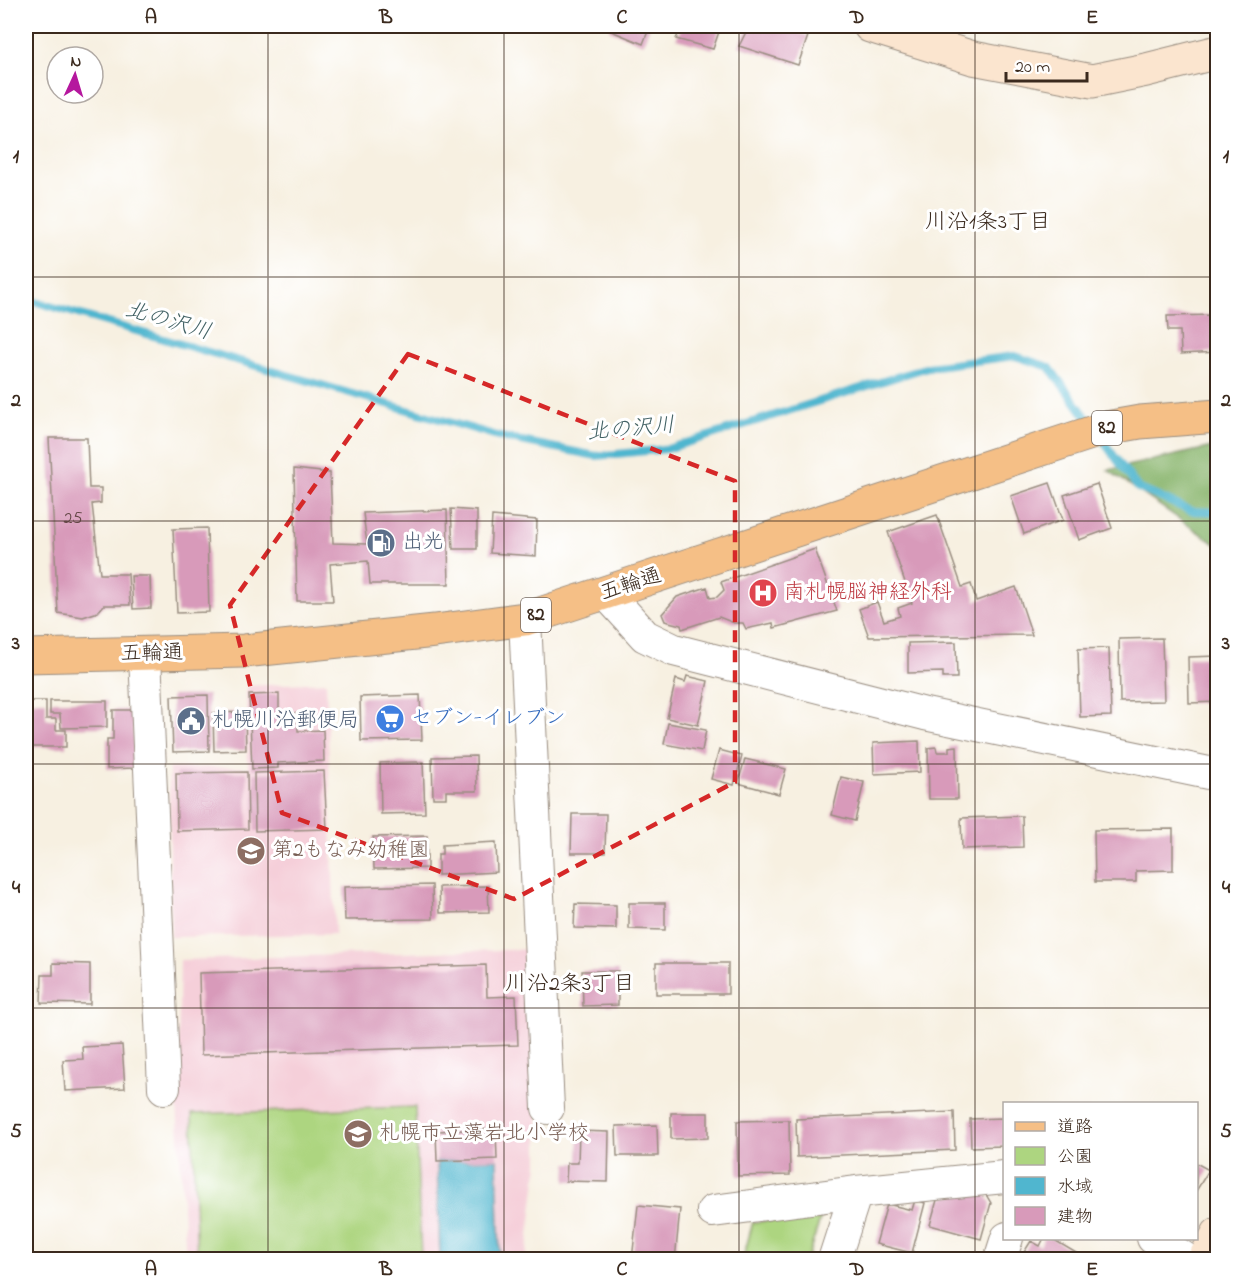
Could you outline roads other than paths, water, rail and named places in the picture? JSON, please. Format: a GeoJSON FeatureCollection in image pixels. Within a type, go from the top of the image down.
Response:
{"type":"FeatureCollection","features":[{"type":"Feature","properties":{"kind":"main road","name":"五輪通"},"geometry":{"type":"LineString","coordinates":[[26,656],[244,651],[525,619],[1106,428],[1140,422],[1205,417]]}},
{"type":"Feature","properties":{"kind":"street"},"geometry":{"type":"LineString","coordinates":[[875,26],[973,58],[1092,81],[1218,52]]}},
{"type":"Feature","properties":{"kind":"street"},"geometry":{"type":"LineString","coordinates":[[606,593],[645,636],[674,650],[925,714],[1218,775]]}},
{"type":"Feature","properties":{"kind":"street"},"geometry":{"type":"LineString","coordinates":[[525,619],[548,1108]]}},
{"type":"Feature","properties":{"kind":"street"},"geometry":{"type":"LineString","coordinates":[[145,655],[164,1088]]}},
{"type":"Feature","properties":{"kind":"street"},"geometry":{"type":"LineString","coordinates":[[713,1211],[856,1192],[1003,1177]]}},
{"type":"Feature","properties":{"kind":"street"},"geometry":{"type":"LineString","coordinates":[[834,1260],[856,1192]]}},
{"type":"Feature","properties":{"kind":"street"},"geometry":{"type":"LineString","coordinates":[[1204,1260],[1218,1234]]}},
{"type":"Feature","properties":{"kind":"street"},"geometry":{"type":"LineString","coordinates":[[1000,1260],[1007,1240]]}},
{"type":"Feature","properties":{"kind":"street"},"geometry":{"type":"LineString","coordinates":[[1155,1240],[1187,1260]]}},
{"type":"Feature","properties":{"kind":"water"},"geometry":{"type":"Polygon","coordinates":[[[497,1159],[500,1259],[440,1259],[437,1161],[497,1159]]]}},
{"type":"Feature","properties":{"kind":"waterway","name":"北の沢川"},"geometry":{"type":"LineString","coordinates":[[26,299],[501,437],[596,456],[667,449],[928,367],[1015,356],[1049,367],[1093,426]]}},
{"type":"Feature","properties":{"kind":"waterway","name":"北の沢川"},"geometry":{"type":"LineString","coordinates":[[1100,437],[1138,488],[1191,511],[1218,512]]}},
{"type":"Feature","properties":{"kind":"place","name":"出光"},"geometry":{"type":"Point","coordinates":[381,543]}},
{"type":"Feature","properties":{"kind":"place","name":"南札幌脳神経外科"},"geometry":{"type":"Point","coordinates":[763,593]}},
{"type":"Feature","properties":{"kind":"place","name":"セブン-イレブン"},"geometry":{"type":"Point","coordinates":[390,719]}},
{"type":"Feature","properties":{"kind":"place","name":"札幌川沿郵便局"},"geometry":{"type":"Point","coordinates":[191,721]}},
{"type":"Feature","properties":{"kind":"place","name":"第2もなみ幼稚園"},"geometry":{"type":"Point","coordinates":[251,851]}},
{"type":"Feature","properties":{"kind":"place","name":"札幌市立藻岩北小学校"},"geometry":{"type":"Point","coordinates":[358,1134]}},
{"type":"Feature","properties":{"kind":"district","name":"川沿1条3丁目"},"geometry":{"type":"Point","coordinates":[988,223]}},
{"type":"Feature","properties":{"kind":"district","name":"川沿2条3丁目"},"geometry":{"type":"Point","coordinates":[570,985]}}]}
